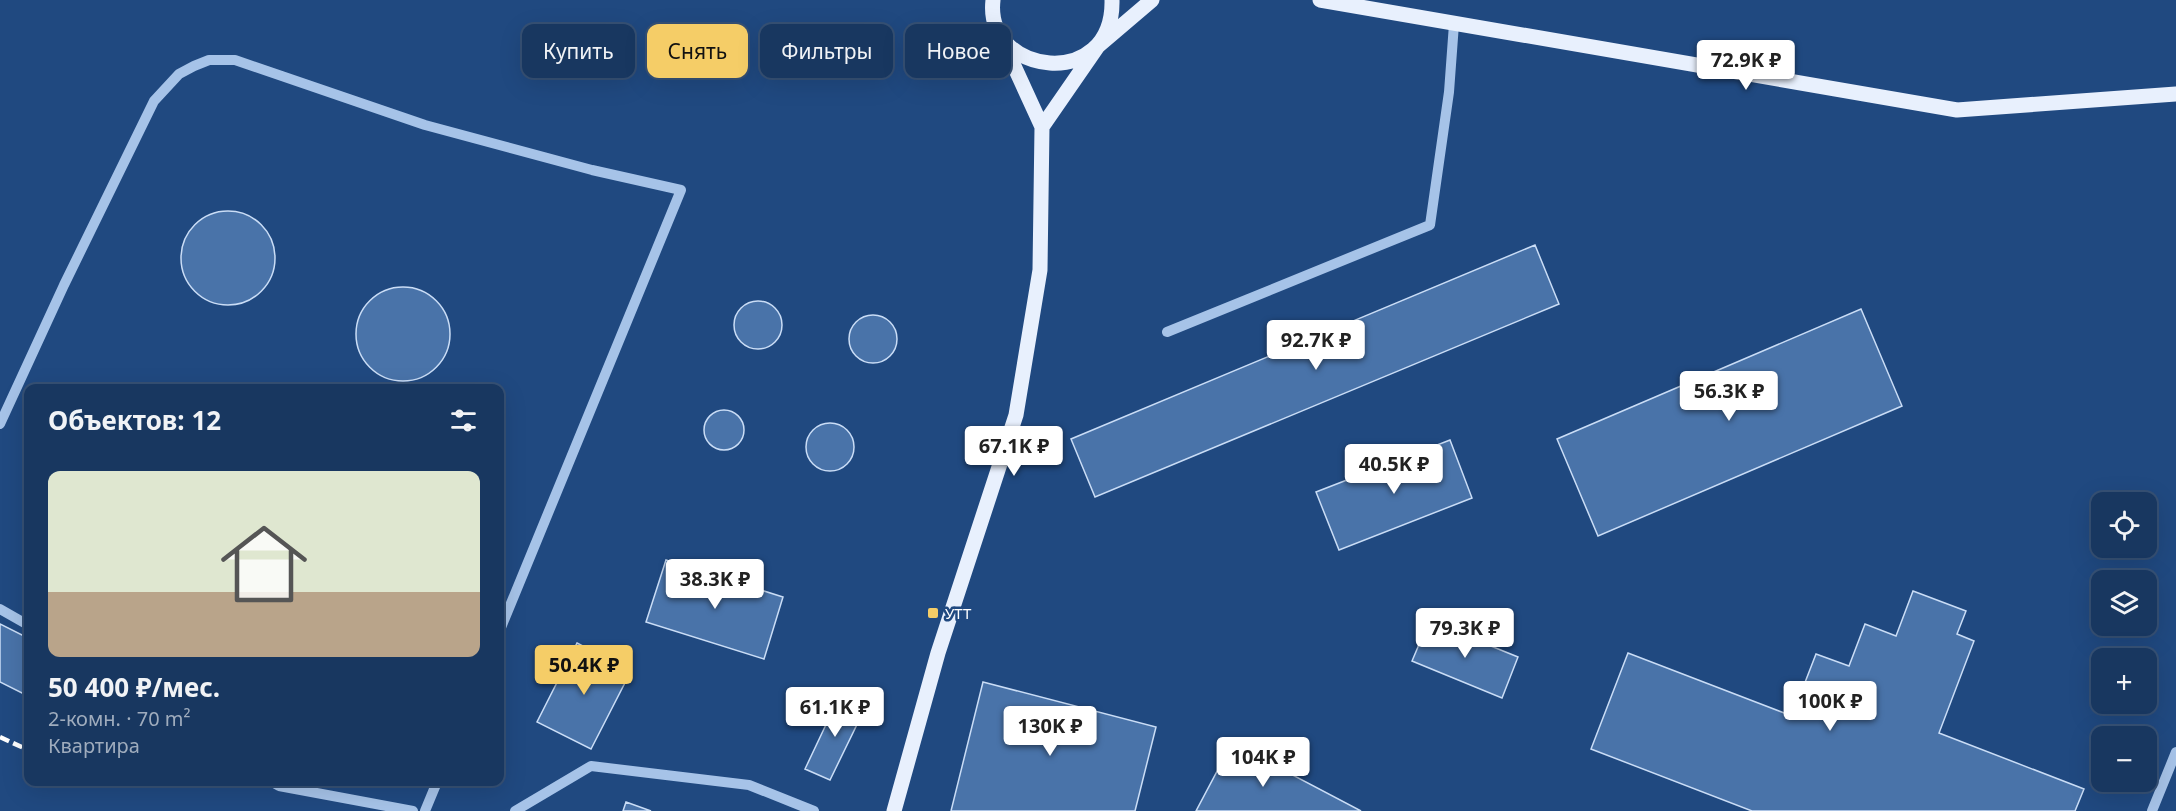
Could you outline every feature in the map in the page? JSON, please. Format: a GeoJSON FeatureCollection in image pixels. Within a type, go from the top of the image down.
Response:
{"type":"FeatureCollection","features":[{"type":"Feature","properties":{"kind":"main road"},"geometry":{"type":"LineString","coordinates":[[984,0],[995,24]]}},
{"type":"Feature","properties":{"kind":"main road"},"geometry":{"type":"LineString","coordinates":[[993,0],[996,24]]}},
{"type":"Feature","properties":{"kind":"main road"},"geometry":{"type":"LineString","coordinates":[[1042,127],[1106,32],[1112,13],[1112,0]]}},
{"type":"Feature","properties":{"kind":"main road"},"geometry":{"type":"LineString","coordinates":[[1011,47],[1022,56],[1040,63],[1060,64],[1079,58],[1098,46],[1152,0]]}},
{"type":"Feature","properties":{"kind":"main road"},"geometry":{"type":"LineString","coordinates":[[1320,0],[1957,110],[2176,94]]}},
{"type":"Feature","properties":{"kind":"main road"},"geometry":{"type":"LineString","coordinates":[[894,811],[938,653],[1017,415],[1040,270],[1042,127],[1011,59]]}},
{"type":"Feature","properties":{"kind":"street"},"geometry":{"type":"LineString","coordinates":[[1167,332],[1430,225],[1449,92],[1454,24]]}},
{"type":"Feature","properties":{"kind":"street"},"geometry":{"type":"LineString","coordinates":[[0,424],[64,285],[154,101],[179,74],[209,60],[235,60],[425,125],[592,170],[681,190],[504,620]]}},
{"type":"Feature","properties":{"kind":"street"},"geometry":{"type":"LineString","coordinates":[[0,609],[24,623]]}},
{"type":"Feature","properties":{"kind":"street"},"geometry":{"type":"LineString","coordinates":[[2152,811],[2176,752]]}},
{"type":"Feature","properties":{"kind":"street"},"geometry":{"type":"LineString","coordinates":[[515,811],[591,766],[749,785],[814,811]]}},
{"type":"Feature","properties":{"kind":"street"},"geometry":{"type":"LineString","coordinates":[[279,786],[413,811]]}},
{"type":"Feature","properties":{"kind":"street"},"geometry":{"type":"LineString","coordinates":[[425,811],[435,786]]}},
{"type":"Feature","properties":{"kind":"building"},"geometry":{"type":"Polygon","coordinates":[[[228,211],[246,215],[261,225],[271,240],[275,258],[271,276],[261,291],[246,301],[228,305],[210,301],[195,291],[185,276],[181,258],[185,240],[195,225],[210,215],[228,211]]]}},
{"type":"Feature","properties":{"kind":"building"},"geometry":{"type":"Polygon","coordinates":[[[1535,245],[1559,304],[1095,497],[1071,439],[1535,245]]]}},
{"type":"Feature","properties":{"kind":"building"},"geometry":{"type":"Polygon","coordinates":[[[403,287],[421,291],[436,301],[446,316],[450,334],[446,352],[436,367],[421,377],[403,381],[385,377],[370,367],[360,352],[356,334],[360,316],[370,301],[385,291],[403,287]]]}},
{"type":"Feature","properties":{"kind":"building"},"geometry":{"type":"Polygon","coordinates":[[[753,301],[763,301],[778,311],[782,325],[781,334],[772,345],[763,349],[753,349],[738,339],[734,330],[734,320],[744,305],[753,301]]]}},
{"type":"Feature","properties":{"kind":"building"},"geometry":{"type":"Polygon","coordinates":[[[1861,309],[1902,406],[1598,536],[1557,439],[1861,309]]]}},
{"type":"Feature","properties":{"kind":"building"},"geometry":{"type":"Polygon","coordinates":[[[868,315],[878,315],[893,325],[897,339],[893,353],[887,359],[878,363],[868,363],[853,353],[849,344],[849,334],[859,319],[868,315]]]}},
{"type":"Feature","properties":{"kind":"building"},"geometry":{"type":"Polygon","coordinates":[[[724,410],[738,416],[744,430],[738,444],[724,450],[710,444],[704,430],[710,416],[724,410]]]}},
{"type":"Feature","properties":{"kind":"building"},"geometry":{"type":"Polygon","coordinates":[[[825,423],[835,423],[850,433],[854,447],[850,461],[844,467],[835,471],[825,471],[810,461],[806,452],[806,442],[816,427],[825,423]]]}},
{"type":"Feature","properties":{"kind":"building"},"geometry":{"type":"Polygon","coordinates":[[[1450,440],[1472,498],[1339,550],[1316,492],[1450,440]]]}},
{"type":"Feature","properties":{"kind":"building"},"geometry":{"type":"Polygon","coordinates":[[[666,560],[783,597],[764,659],[646,622],[666,560]]]}},
{"type":"Feature","properties":{"kind":"building"},"geometry":{"type":"Polygon","coordinates":[[[1913,591],[1966,611],[1957,634],[1974,641],[1939,733],[2084,789],[2075,811],[1752,811],[1591,749],[1628,653],[1792,716],[1816,654],[1849,666],[1865,624],[1896,636],[1913,591]]]}},
{"type":"Feature","properties":{"kind":"building"},"geometry":{"type":"Polygon","coordinates":[[[1429,621],[1518,657],[1502,698],[1412,661],[1429,621]]]}},
{"type":"Feature","properties":{"kind":"building"},"geometry":{"type":"Polygon","coordinates":[[[0,624],[24,636],[24,694],[0,682],[0,624]]]}},
{"type":"Feature","properties":{"kind":"building"},"geometry":{"type":"Polygon","coordinates":[[[577,643],[631,671],[591,749],[537,722],[577,643]]]}},
{"type":"Feature","properties":{"kind":"building"},"geometry":{"type":"Polygon","coordinates":[[[983,682],[1156,727],[1135,811],[951,811],[983,682]]]}},
{"type":"Feature","properties":{"kind":"building"},"geometry":{"type":"Polygon","coordinates":[[[840,695],[865,708],[830,780],[805,769],[840,695]]]}},
{"type":"Feature","properties":{"kind":"building"},"geometry":{"type":"Polygon","coordinates":[[[1232,743],[1361,811],[1196,811],[1232,743]]]}},
{"type":"Feature","properties":{"kind":"building"},"geometry":{"type":"Polygon","coordinates":[[[626,802],[651,811],[623,811],[626,802]]]}},
{"type":"Feature","properties":{"kind":"railway"},"geometry":{"type":"LineString","coordinates":[[0,737],[24,748]]}},
{"type":"Feature","properties":{"kind":"place","name":"УТТ"},"geometry":{"type":"Point","coordinates":[933,613]}}]}
